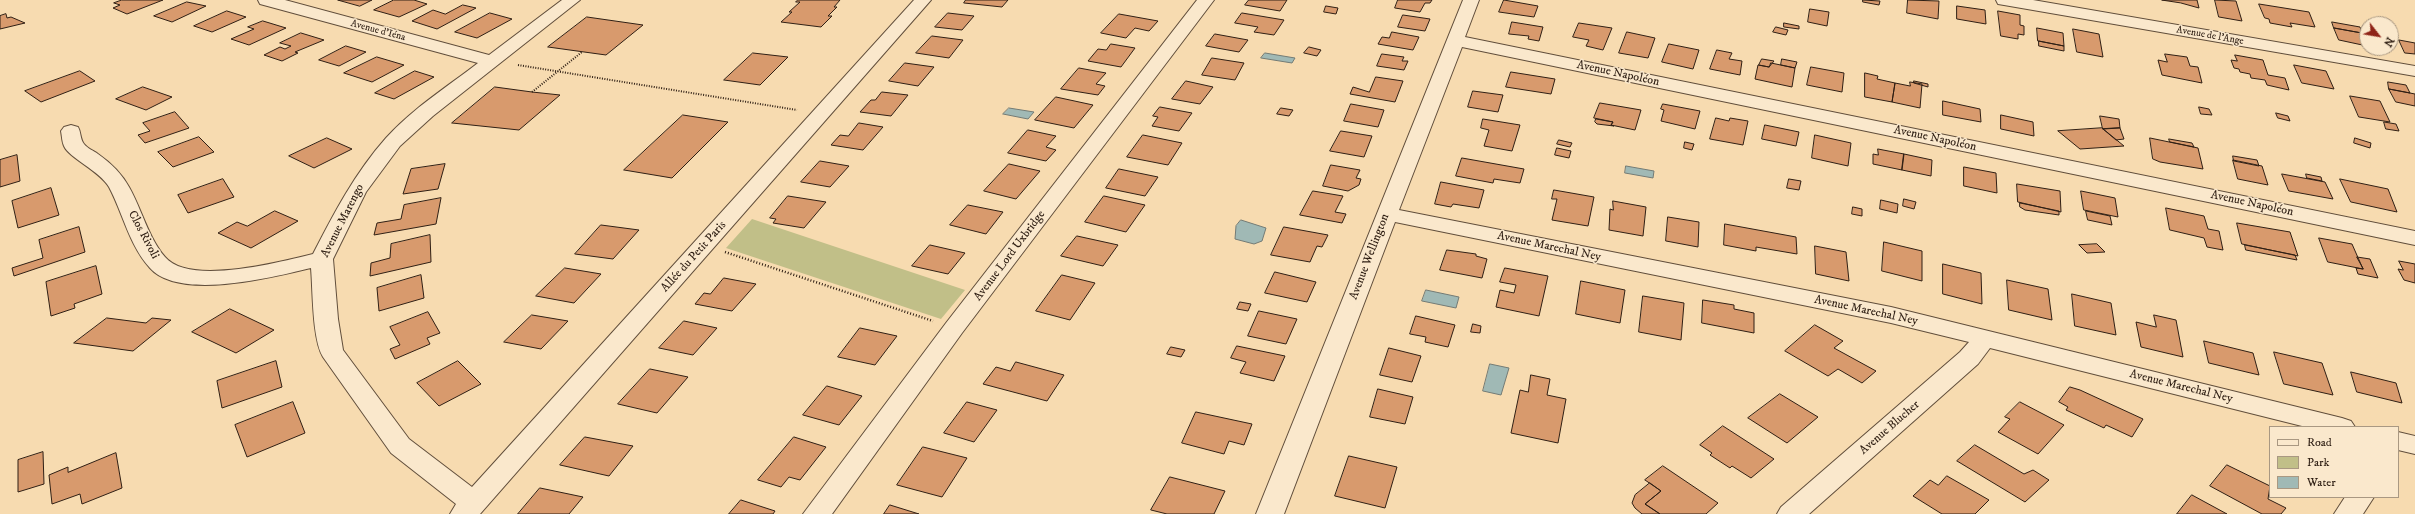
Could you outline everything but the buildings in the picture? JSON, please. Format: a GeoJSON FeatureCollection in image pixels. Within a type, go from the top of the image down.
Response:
{"type":"FeatureCollection","features":[{"type":"Feature","properties":{"kind":"street","name":"Avenue d'Iéna"},"geometry":{"type":"LineString","coordinates":[[266,0],[490,61]]}},
{"type":"Feature","properties":{"kind":"street","name":"Avenue Marengo"},"geometry":{"type":"LineString","coordinates":[[469,509],[400,446],[331,351],[326,319],[322,259],[356,191],[393,142],[426,112],[490,61],[572,0]]}},
{"type":"Feature","properties":{"kind":"street","name":"Allée du Petit Paris"},"geometry":{"type":"LineString","coordinates":[[469,509],[923,0]]}},
{"type":"Feature","properties":{"kind":"street","name":"Avenue Lord Uxbridge"},"geometry":{"type":"LineString","coordinates":[[817,514],[954,328],[1206,0]]}},
{"type":"Feature","properties":{"kind":"street","name":"Avenue Wellington"},"geometry":{"type":"LineString","coordinates":[[1270,514],[1471,0]]}},
{"type":"Feature","properties":{"kind":"street","name":"Avenue de l'Ange"},"geometry":{"type":"LineString","coordinates":[[2004,0],[2415,71]]}},
{"type":"Feature","properties":{"kind":"street","name":"Avenue Napoléon"},"geometry":{"type":"LineString","coordinates":[[1455,40],[2415,238]]}},
{"type":"Feature","properties":{"kind":"street","name":"Clos Rivoli"},"geometry":{"type":"LineString","coordinates":[[71,131],[74,146],[101,166],[118,186],[152,257],[167,272],[194,277],[219,277],[262,272],[322,259]]}},
{"type":"Feature","properties":{"kind":"street","name":"Avenue Marechal Ney"},"geometry":{"type":"LineString","coordinates":[[1387,214],[1891,315],[2338,426]]}},
{"type":"Feature","properties":{"kind":"street","name":"Avenue Blucher"},"geometry":{"type":"LineString","coordinates":[[1791,514],[1969,358],[1985,338]]}},
{"type":"Feature","properties":{"kind":"street"},"geometry":{"type":"LineString","coordinates":[[2399,441],[2415,445]]}},
{"type":"Feature","properties":{"kind":"street"},"geometry":{"type":"LineString","coordinates":[[2348,514],[2359,498]]}},
{"type":"Feature","properties":{"kind":"path"},"geometry":{"type":"LineString","coordinates":[[532,92],[582,52]]}},
{"type":"Feature","properties":{"kind":"path"},"geometry":{"type":"LineString","coordinates":[[490,61],[821,114]]}},
{"type":"Feature","properties":{"kind":"path"},"geometry":{"type":"LineString","coordinates":[[706,245],[954,328]]}},
{"type":"Feature","properties":{"kind":"green space"},"geometry":{"type":"Polygon","coordinates":[[[752,219],[965,290],[941,319],[726,248],[752,219]]]}},
{"type":"Feature","properties":{"kind":"water"},"geometry":{"type":"Polygon","coordinates":[[[1265,53],[1295,58],[1292,63],[1261,58],[1265,53]]]}},
{"type":"Feature","properties":{"kind":"water"},"geometry":{"type":"Polygon","coordinates":[[[1009,108],[1034,112],[1028,119],[1003,114],[1009,108]]]}},
{"type":"Feature","properties":{"kind":"water"},"geometry":{"type":"Polygon","coordinates":[[[1626,166],[1654,171],[1653,178],[1625,173],[1626,166]]]}},
{"type":"Feature","properties":{"kind":"water"},"geometry":{"type":"Polygon","coordinates":[[[1241,220],[1266,228],[1262,241],[1254,244],[1235,239],[1236,226],[1241,220]]]}},
{"type":"Feature","properties":{"kind":"water"},"geometry":{"type":"Polygon","coordinates":[[[1426,290],[1459,297],[1456,308],[1422,301],[1426,290]]]}},
{"type":"Feature","properties":{"kind":"water"},"geometry":{"type":"Polygon","coordinates":[[[1490,364],[1509,368],[1501,395],[1483,391],[1490,364]]]}}]}
